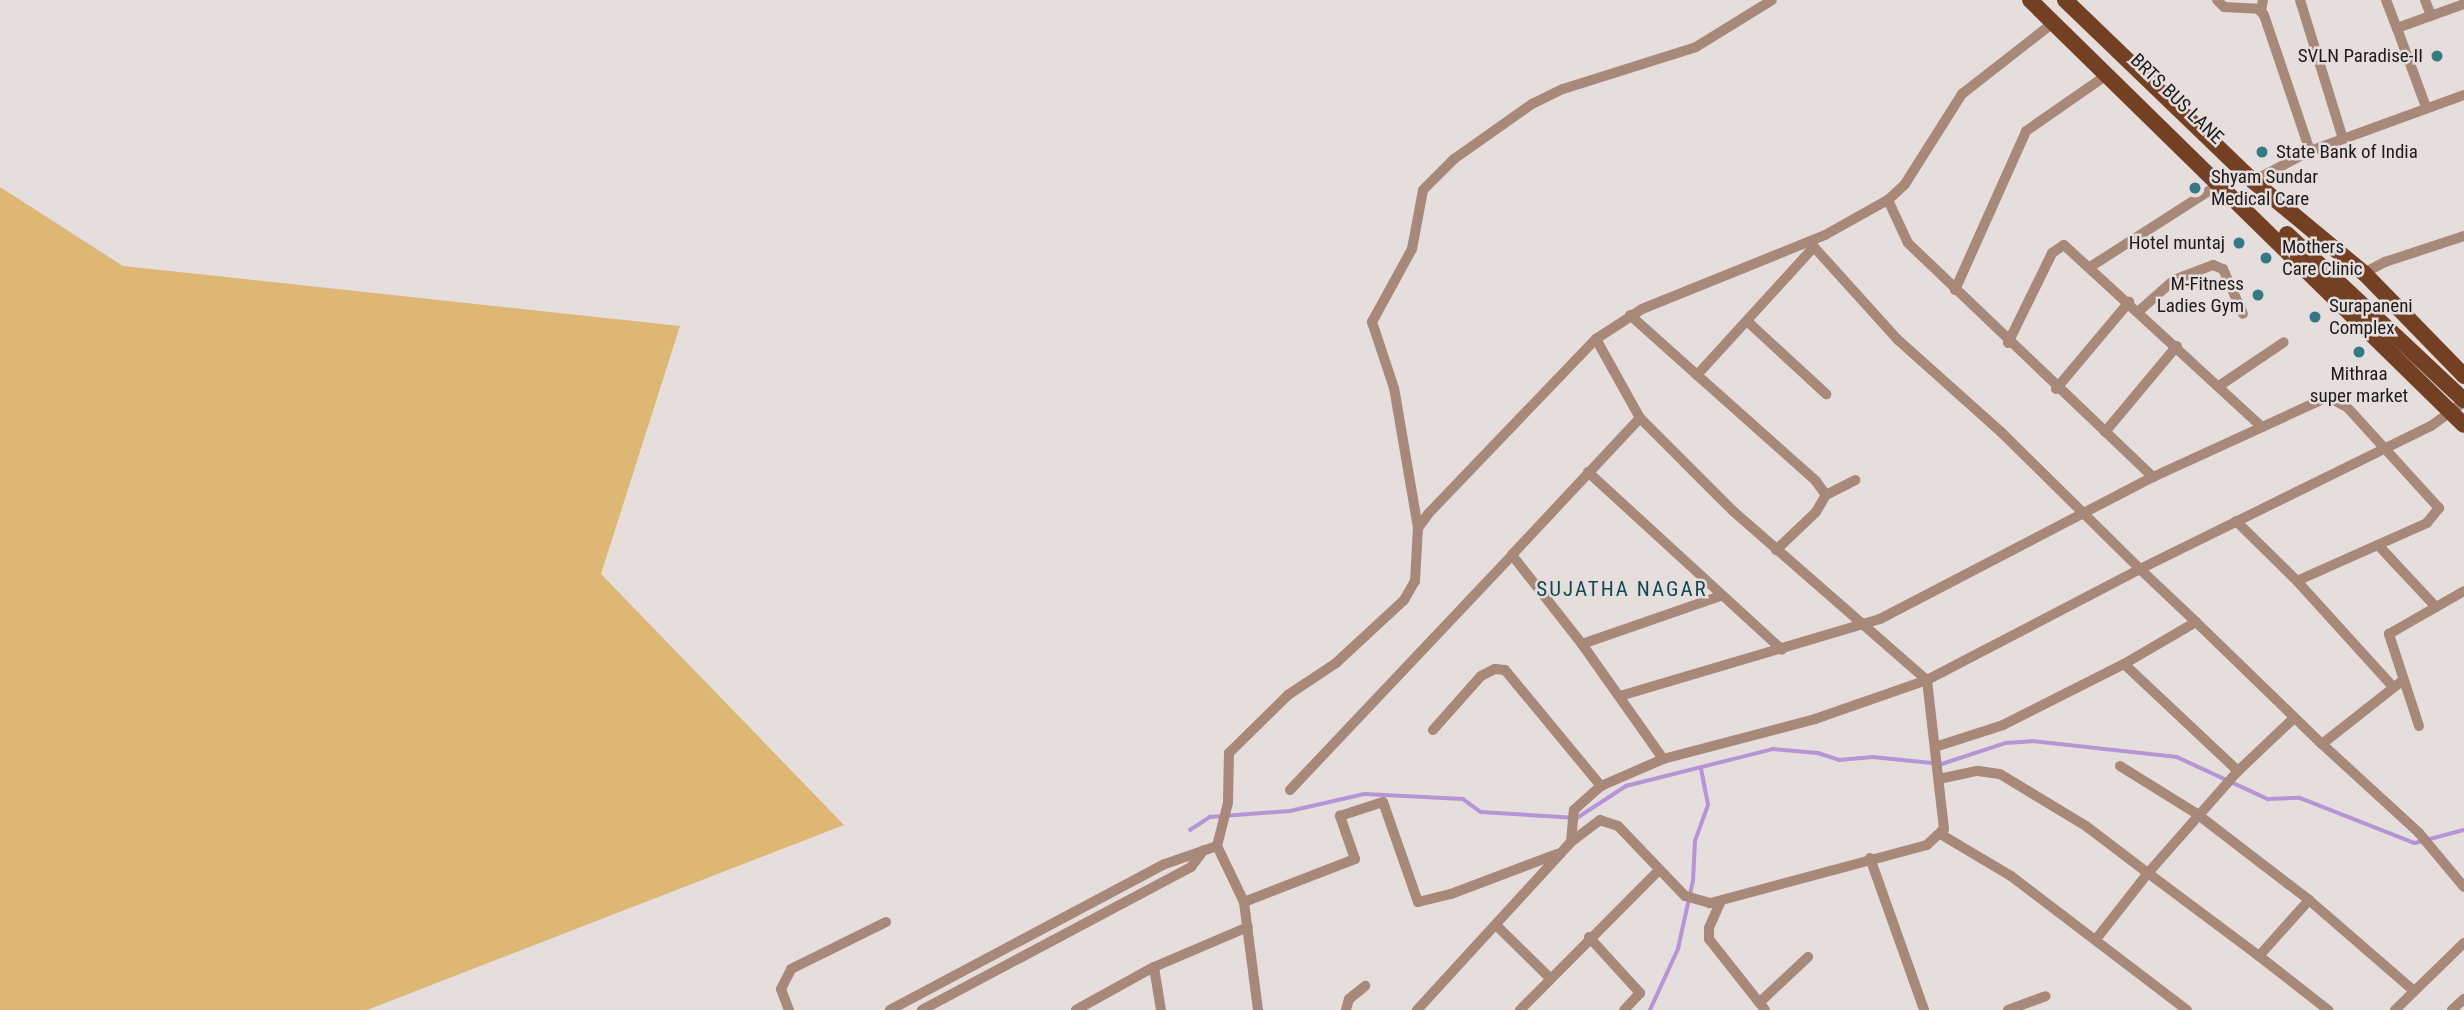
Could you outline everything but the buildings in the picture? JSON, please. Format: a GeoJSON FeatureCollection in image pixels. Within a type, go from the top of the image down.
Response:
{"type":"FeatureCollection","features":[{"type":"Feature","properties":{"kind":"main road"},"geometry":{"type":"LineString","coordinates":[[2030,0],[2464,425]]}},
{"type":"Feature","properties":{"kind":"main road","name":"BRTS BUS LANE"},"geometry":{"type":"LineString","coordinates":[[2045,0],[2464,401]]}},
{"type":"Feature","properties":{"kind":"main road"},"geometry":{"type":"LineString","coordinates":[[2065,0],[2252,181],[2364,274],[2464,376]]}},
{"type":"Feature","properties":{"kind":"street"},"geometry":{"type":"LineString","coordinates":[[1258,1010],[1244,902],[1217,846],[1223,824],[1227,759],[1234,744],[1404,600],[1415,581],[1418,528],[1394,388],[1372,322],[1412,249],[1423,190],[1454,159],[1532,104],[1563,89],[1696,47],[1772,0]]}},
{"type":"Feature","properties":{"kind":"street"},"geometry":{"type":"LineString","coordinates":[[2217,0],[2224,7],[2262,5],[2310,151]]}},
{"type":"Feature","properties":{"kind":"street"},"geometry":{"type":"LineString","coordinates":[[2300,0],[2343,139]]}},
{"type":"Feature","properties":{"kind":"street"},"geometry":{"type":"LineString","coordinates":[[2386,0],[2426,107]]}},
{"type":"Feature","properties":{"kind":"street"},"geometry":{"type":"LineString","coordinates":[[2425,0],[2431,16]]}},
{"type":"Feature","properties":{"kind":"street"},"geometry":{"type":"LineString","coordinates":[[2397,27],[2464,4]]}},
{"type":"Feature","properties":{"kind":"street"},"geometry":{"type":"LineString","coordinates":[[1418,528],[1596,339],[1630,315],[1811,244],[1888,200],[1905,184],[1962,94],[2053,23]]}},
{"type":"Feature","properties":{"kind":"street"},"geometry":{"type":"LineString","coordinates":[[1955,290],[2026,131],[2106,75]]}},
{"type":"Feature","properties":{"kind":"street"},"geometry":{"type":"LineString","coordinates":[[2252,181],[2310,151],[2464,95]]}},
{"type":"Feature","properties":{"kind":"street"},"geometry":{"type":"LineString","coordinates":[[2090,267],[2220,184]]}},
{"type":"Feature","properties":{"kind":"street"},"geometry":{"type":"LineString","coordinates":[[1888,200],[1908,243],[2056,389],[2153,477]]}},
{"type":"Feature","properties":{"kind":"street"},"geometry":{"type":"LineString","coordinates":[[2364,274],[2385,262],[2464,236]]}},
{"type":"Feature","properties":{"kind":"street"},"geometry":{"type":"LineString","coordinates":[[1697,375],[1747,321],[1811,244]]}},
{"type":"Feature","properties":{"kind":"street"},"geometry":{"type":"LineString","coordinates":[[1811,244],[1898,340],[2083,512],[2294,718],[2421,835],[2464,887]]}},
{"type":"Feature","properties":{"kind":"street"},"geometry":{"type":"LineString","coordinates":[[2008,343],[2054,249],[2067,247],[2262,427]]}},
{"type":"Feature","properties":{"kind":"street"},"geometry":{"type":"LineString","coordinates":[[2139,311],[2174,281],[2213,265],[2223,269],[2244,314]]}},
{"type":"Feature","properties":{"kind":"street"},"geometry":{"type":"LineString","coordinates":[[2056,389],[2129,302]]}},
{"type":"Feature","properties":{"kind":"street"},"geometry":{"type":"LineString","coordinates":[[1630,315],[1816,481],[1826,495]]}},
{"type":"Feature","properties":{"kind":"street"},"geometry":{"type":"LineString","coordinates":[[1747,321],[1826,394]]}},
{"type":"Feature","properties":{"kind":"street"},"geometry":{"type":"LineString","coordinates":[[1596,339],[1640,418],[1776,550],[1927,680],[1939,776],[1942,835]]}},
{"type":"Feature","properties":{"kind":"street"},"geometry":{"type":"LineString","coordinates":[[2219,386],[2284,342]]}},
{"type":"Feature","properties":{"kind":"street"},"geometry":{"type":"LineString","coordinates":[[2105,432],[2177,346]]}},
{"type":"Feature","properties":{"kind":"street"},"geometry":{"type":"LineString","coordinates":[[1620,696],[1782,650],[1861,625],[1906,607],[2153,477],[2333,397],[2387,448],[2439,511],[2427,523],[2297,581]]}},
{"type":"Feature","properties":{"kind":"street"},"geometry":{"type":"LineString","coordinates":[[1571,842],[1574,810],[1601,786],[1663,759],[1804,722],[1927,680],[2140,569],[2387,448],[2452,413],[2464,401]]}},
{"type":"Feature","properties":{"kind":"street"},"geometry":{"type":"LineString","coordinates":[[1290,790],[1640,418]]}},
{"type":"Feature","properties":{"kind":"street"},"geometry":{"type":"LineString","coordinates":[[1588,472],[1782,650]]}},
{"type":"Feature","properties":{"kind":"street"},"geometry":{"type":"LineString","coordinates":[[1776,550],[1816,512],[1826,495],[1855,480]]}},
{"type":"Feature","properties":{"kind":"street"},"geometry":{"type":"LineString","coordinates":[[2236,522],[2397,684],[2419,726]]}},
{"type":"Feature","properties":{"kind":"street"},"geometry":{"type":"LineString","coordinates":[[2378,545],[2436,607]]}},
{"type":"Feature","properties":{"kind":"street"},"geometry":{"type":"LineString","coordinates":[[1512,555],[1582,644],[1663,759]]}},
{"type":"Feature","properties":{"kind":"street"},"geometry":{"type":"LineString","coordinates":[[2397,684],[2389,634],[2464,591]]}},
{"type":"Feature","properties":{"kind":"street"},"geometry":{"type":"LineString","coordinates":[[1582,644],[1721,596]]}},
{"type":"Feature","properties":{"kind":"street"},"geometry":{"type":"LineString","coordinates":[[1935,749],[2003,725],[2124,664],[2196,622]]}},
{"type":"Feature","properties":{"kind":"street"},"geometry":{"type":"LineString","coordinates":[[2124,664],[2236,773]]}},
{"type":"Feature","properties":{"kind":"street"},"geometry":{"type":"LineString","coordinates":[[1433,730],[1481,676],[1505,670],[1601,786]]}},
{"type":"Feature","properties":{"kind":"street"},"geometry":{"type":"LineString","coordinates":[[2322,744],[2397,684]]}},
{"type":"Feature","properties":{"kind":"street"},"geometry":{"type":"LineString","coordinates":[[2097,938],[2197,814],[2294,718]]}},
{"type":"Feature","properties":{"kind":"street"},"geometry":{"type":"LineString","coordinates":[[2120,766],[2197,814],[2309,900],[2414,991]]}},
{"type":"Feature","properties":{"kind":"street"},"geometry":{"type":"LineString","coordinates":[[1939,776],[1978,771],[2000,774],[2086,826],[2328,1010]]}},
{"type":"Feature","properties":{"kind":"street"},"geometry":{"type":"LineString","coordinates":[[1244,902],[1355,859],[1340,816],[1383,802],[1418,902],[1451,894],[1560,853]]}},
{"type":"Feature","properties":{"kind":"street"},"geometry":{"type":"LineString","coordinates":[[1417,1010],[1560,853],[1592,823],[1606,820],[1633,840],[1685,896],[1720,903],[1870,858],[1927,845],[1942,835]]}},
{"type":"Feature","properties":{"kind":"street"},"geometry":{"type":"LineString","coordinates":[[1942,835],[2011,876],[2097,938],[2187,1010]]}},
{"type":"Feature","properties":{"kind":"street"},"geometry":{"type":"LineString","coordinates":[[890,1010],[1164,864],[1217,846]]}},
{"type":"Feature","properties":{"kind":"street"},"geometry":{"type":"LineString","coordinates":[[922,1010],[1191,867],[1204,850]]}},
{"type":"Feature","properties":{"kind":"street"},"geometry":{"type":"LineString","coordinates":[[1870,858],[1924,1010]]}},
{"type":"Feature","properties":{"kind":"street"},"geometry":{"type":"LineString","coordinates":[[1520,1010],[1549,977],[1659,870]]}},
{"type":"Feature","properties":{"kind":"street"},"geometry":{"type":"LineString","coordinates":[[2259,956],[2309,900]]}},
{"type":"Feature","properties":{"kind":"street"},"geometry":{"type":"LineString","coordinates":[[1720,903],[1709,928],[1709,939],[1762,1006],[1808,957]]}},
{"type":"Feature","properties":{"kind":"street"},"geometry":{"type":"LineString","coordinates":[[789,1010],[781,989],[791,969],[886,922]]}},
{"type":"Feature","properties":{"kind":"street"},"geometry":{"type":"LineString","coordinates":[[1496,925],[1549,977]]}},
{"type":"Feature","properties":{"kind":"street"},"geometry":{"type":"LineString","coordinates":[[1076,1010],[1154,967],[1248,927]]}},
{"type":"Feature","properties":{"kind":"street"},"geometry":{"type":"LineString","coordinates":[[1589,937],[1640,993],[1624,1010]]}},
{"type":"Feature","properties":{"kind":"street"},"geometry":{"type":"LineString","coordinates":[[2395,1010],[2464,943]]}},
{"type":"Feature","properties":{"kind":"street"},"geometry":{"type":"LineString","coordinates":[[1154,967],[1161,1010]]}},
{"type":"Feature","properties":{"kind":"street"},"geometry":{"type":"LineString","coordinates":[[1346,1010],[1349,999],[1365,986]]}},
{"type":"Feature","properties":{"kind":"street"},"geometry":{"type":"LineString","coordinates":[[2008,1010],[2046,996]]}},
{"type":"Feature","properties":{"kind":"street"},"geometry":{"type":"LineString","coordinates":[[2452,1010],[2464,999]]}},
{"type":"Feature","properties":{"kind":"shaded area"},"geometry":{"type":"Polygon","coordinates":[[[0,187],[123,266],[680,326],[601,574],[844,825],[367,1010],[0,1010],[0,187]]]}},
{"type":"Feature","properties":{"kind":"waterway"},"geometry":{"type":"LineString","coordinates":[[1190,830],[1210,817],[1290,811],[1365,794],[1463,799],[1481,812],[1577,818],[1626,786],[1773,749],[1818,753],[1839,760],[1873,757],[1942,764],[2006,743],[2032,741],[2177,757],[2268,799],[2300,798],[2415,843],[2464,830]]}},
{"type":"Feature","properties":{"kind":"waterway"},"geometry":{"type":"LineString","coordinates":[[1650,1010],[1678,949],[1693,881],[1695,841],[1708,805],[1701,769]]}},
{"type":"Feature","properties":{"kind":"place","name":"SVLN Paradise-II"},"geometry":{"type":"Point","coordinates":[2437,56]}},
{"type":"Feature","properties":{"kind":"place","name":"State Bank of India"},"geometry":{"type":"Point","coordinates":[2262,152]}},
{"type":"Feature","properties":{"kind":"place","name":"Shyam Sundar Medical Care"},"geometry":{"type":"Point","coordinates":[2195,188]}},
{"type":"Feature","properties":{"kind":"place","name":"Hotel muntaj"},"geometry":{"type":"Point","coordinates":[2239,243]}},
{"type":"Feature","properties":{"kind":"place","name":"Mothers Care Clinic"},"geometry":{"type":"Point","coordinates":[2266,258]}},
{"type":"Feature","properties":{"kind":"place","name":"M-Fitness Ladies Gym"},"geometry":{"type":"Point","coordinates":[2258,295]}},
{"type":"Feature","properties":{"kind":"place","name":"Surapaneni Complex"},"geometry":{"type":"Point","coordinates":[2315,317]}},
{"type":"Feature","properties":{"kind":"place","name":"Mithraa super market"},"geometry":{"type":"Point","coordinates":[2359,352]}},
{"type":"Feature","properties":{"kind":"district","name":"SUJATHA NAGAR"},"geometry":{"type":"Point","coordinates":[1622,589]}}]}
